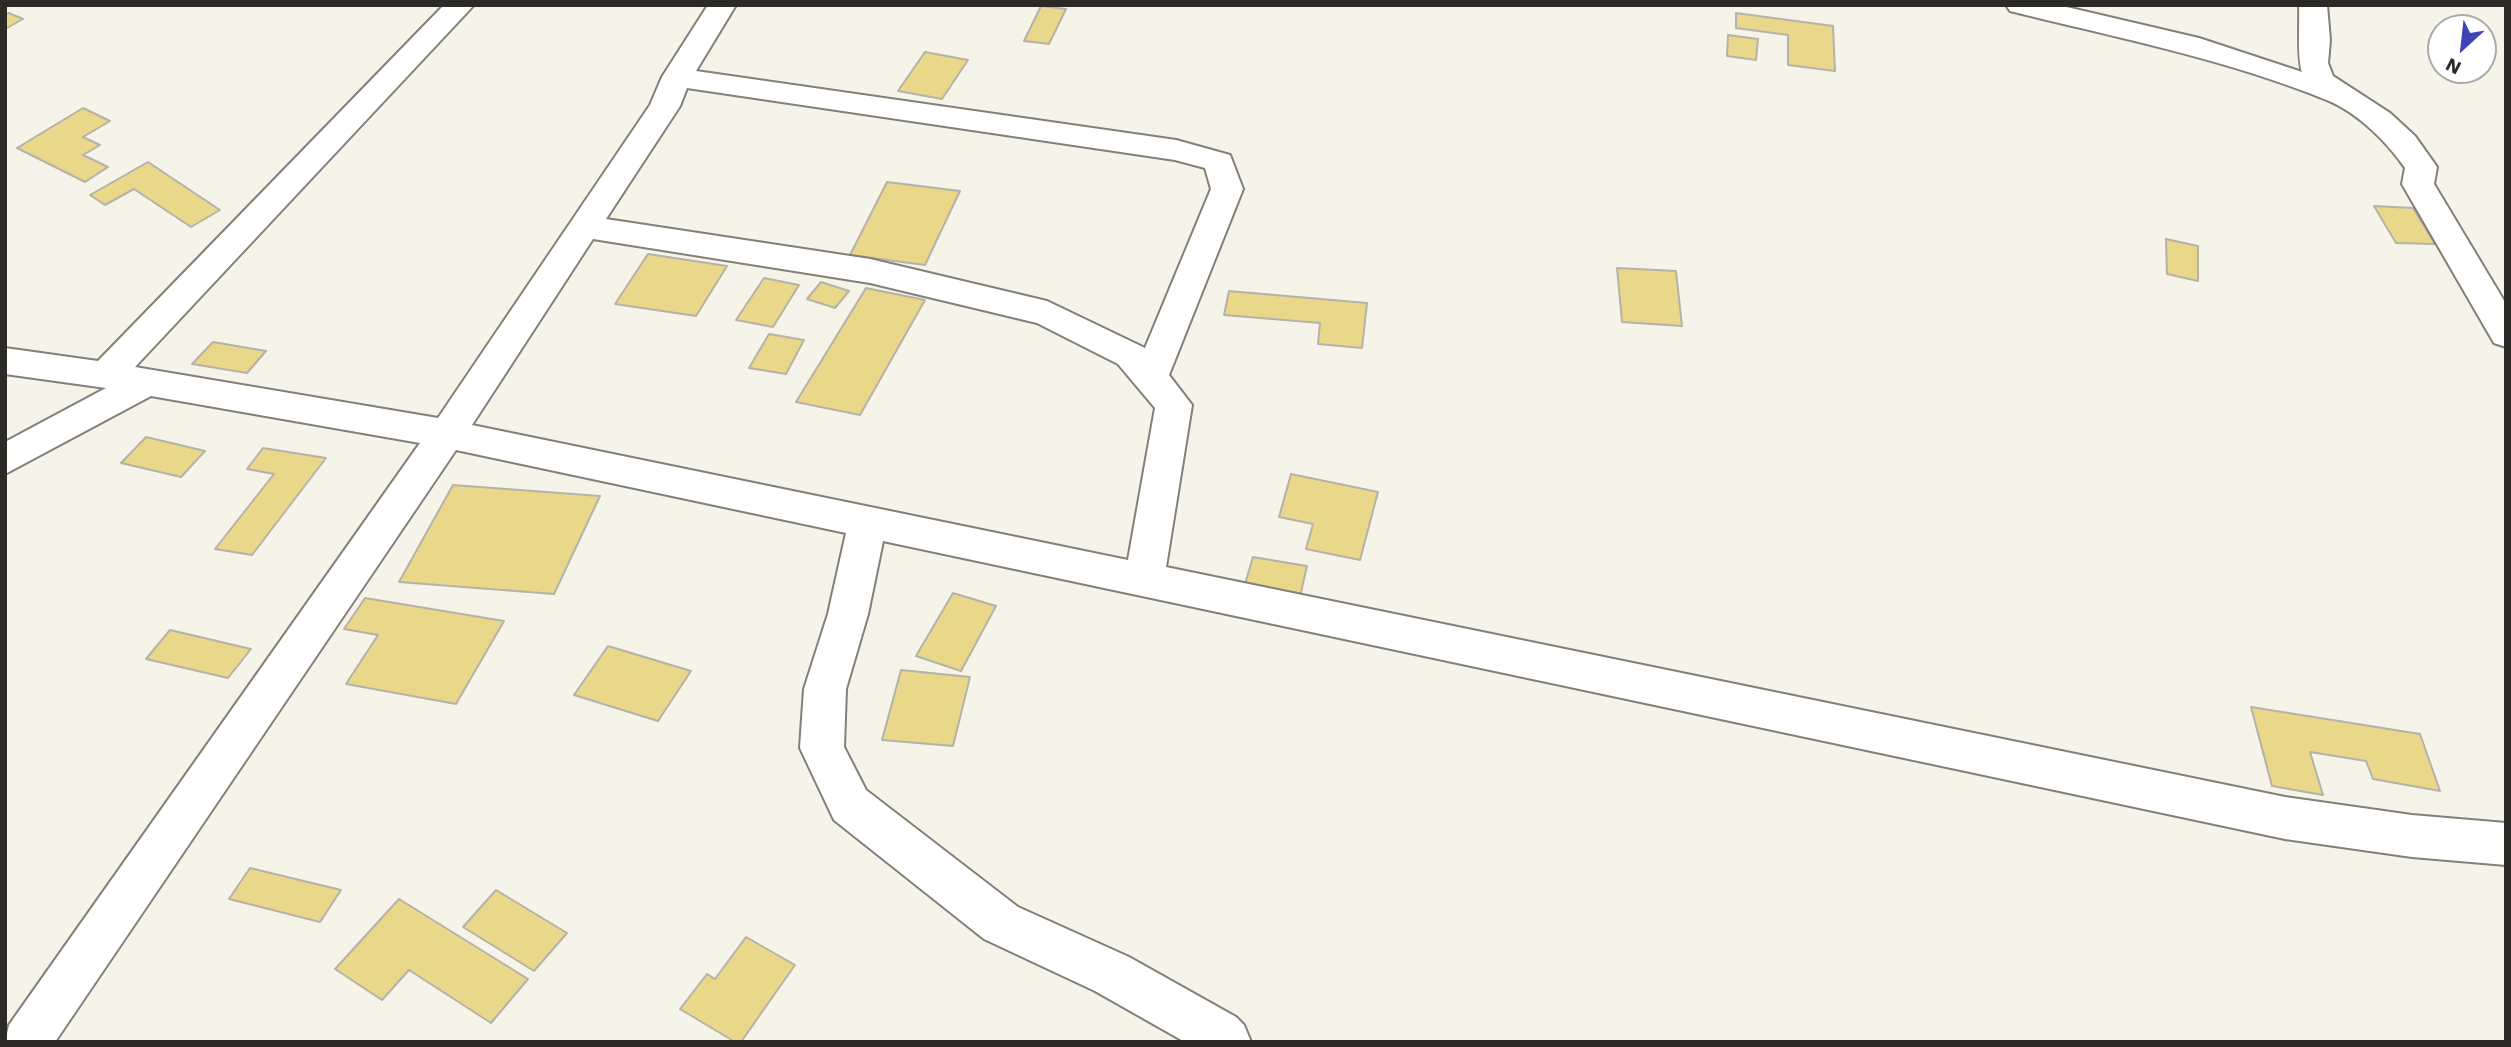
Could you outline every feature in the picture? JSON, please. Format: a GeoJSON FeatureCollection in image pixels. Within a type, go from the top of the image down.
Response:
{"type":"FeatureCollection","features":[{"type":"Feature","properties":{"kind":"street"},"geometry":{"type":"LineString","coordinates":[[106,375],[327,148],[460,5]]}},
{"type":"Feature","properties":{"kind":"street"},"geometry":{"type":"LineString","coordinates":[[26,1042],[447,434],[586,227],[665,106],[677,77],[722,5]]}},
{"type":"Feature","properties":{"kind":"street"},"geometry":{"type":"LineString","coordinates":[[2020,5],[2189,44],[2337,94]]}},
{"type":"Feature","properties":{"kind":"street"},"geometry":{"type":"LineString","coordinates":[[2312,5],[2316,40],[2313,63],[2320,81],[2379,120],[2404,143],[2421,167],[2418,184],[2506,334]]}},
{"type":"Feature","properties":{"kind":"street"},"geometry":{"type":"LineString","coordinates":[[677,77],[1176,150],[1219,162],[1227,189],[1150,378]]}},
{"type":"Feature","properties":{"kind":"street"},"geometry":{"type":"LineString","coordinates":[[586,227],[870,271],[1047,313],[1130,355],[1174,405],[1144,580]]}},
{"type":"Feature","properties":{"kind":"street"},"geometry":{"type":"LineString","coordinates":[[5,361],[106,375],[447,434],[2285,818],[2412,836],[2506,844]]}},
{"type":"Feature","properties":{"kind":"street"},"geometry":{"type":"LineString","coordinates":[[5,460],[148,382]]}},
{"type":"Feature","properties":{"kind":"street"},"geometry":{"type":"LineString","coordinates":[[868,522],[848,614],[825,689],[822,748],[850,805],[1001,923],[1112,974],[1219,1034],[1227,1042]]}},
{"type":"Feature","properties":{"kind":"building"},"geometry":{"type":"Polygon","coordinates":[[[1041,6],[1066,9],[1049,44],[1024,41],[1041,6]]]}},
{"type":"Feature","properties":{"kind":"building"},"geometry":{"type":"Polygon","coordinates":[[[9,13],[23,19],[5,29],[5,15],[9,13]]]}},
{"type":"Feature","properties":{"kind":"building"},"geometry":{"type":"Polygon","coordinates":[[[1736,13],[1833,26],[1835,71],[1788,65],[1788,35],[1736,28],[1736,13]]]}},
{"type":"Feature","properties":{"kind":"building"},"geometry":{"type":"Polygon","coordinates":[[[1728,35],[1758,39],[1756,60],[1727,56],[1728,35]]]}},
{"type":"Feature","properties":{"kind":"building"},"geometry":{"type":"Polygon","coordinates":[[[925,52],[968,60],[942,99],[898,91],[925,52]]]}},
{"type":"Feature","properties":{"kind":"building"},"geometry":{"type":"Polygon","coordinates":[[[83,108],[110,121],[83,137],[100,145],[83,155],[108,167],[85,182],[17,148],[83,108]]]}},
{"type":"Feature","properties":{"kind":"building"},"geometry":{"type":"Polygon","coordinates":[[[148,162],[220,210],[191,227],[134,189],[105,205],[90,195],[148,162]]]}},
{"type":"Feature","properties":{"kind":"building"},"geometry":{"type":"Polygon","coordinates":[[[887,182],[960,191],[925,265],[850,255],[887,182]]]}},
{"type":"Feature","properties":{"kind":"building"},"geometry":{"type":"Polygon","coordinates":[[[2374,206],[2413,208],[2435,244],[2396,243],[2374,206]]]}},
{"type":"Feature","properties":{"kind":"building"},"geometry":{"type":"Polygon","coordinates":[[[2166,239],[2198,246],[2198,281],[2167,274],[2166,239]]]}},
{"type":"Feature","properties":{"kind":"building"},"geometry":{"type":"Polygon","coordinates":[[[648,254],[727,266],[696,316],[615,304],[648,254]]]}},
{"type":"Feature","properties":{"kind":"building"},"geometry":{"type":"Polygon","coordinates":[[[1617,268],[1676,271],[1682,326],[1622,322],[1617,268]]]}},
{"type":"Feature","properties":{"kind":"building"},"geometry":{"type":"Polygon","coordinates":[[[764,278],[799,285],[773,327],[736,320],[764,278]]]}},
{"type":"Feature","properties":{"kind":"building"},"geometry":{"type":"Polygon","coordinates":[[[821,282],[849,291],[835,308],[807,299],[821,282]]]}},
{"type":"Feature","properties":{"kind":"building"},"geometry":{"type":"Polygon","coordinates":[[[866,288],[925,300],[860,415],[796,402],[866,288]]]}},
{"type":"Feature","properties":{"kind":"building"},"geometry":{"type":"Polygon","coordinates":[[[1229,291],[1367,303],[1362,348],[1318,344],[1320,323],[1224,315],[1229,291]]]}},
{"type":"Feature","properties":{"kind":"building"},"geometry":{"type":"Polygon","coordinates":[[[769,334],[804,340],[786,374],[749,368],[769,334]]]}},
{"type":"Feature","properties":{"kind":"building"},"geometry":{"type":"Polygon","coordinates":[[[213,342],[266,351],[247,373],[192,364],[213,342]]]}},
{"type":"Feature","properties":{"kind":"building"},"geometry":{"type":"Polygon","coordinates":[[[146,437],[205,451],[181,477],[121,463],[146,437]]]}},
{"type":"Feature","properties":{"kind":"building"},"geometry":{"type":"Polygon","coordinates":[[[263,448],[326,458],[252,555],[215,549],[274,474],[247,469],[263,448]]]}},
{"type":"Feature","properties":{"kind":"building"},"geometry":{"type":"Polygon","coordinates":[[[1291,474],[1378,492],[1360,560],[1306,549],[1313,524],[1279,517],[1291,474]]]}},
{"type":"Feature","properties":{"kind":"building"},"geometry":{"type":"Polygon","coordinates":[[[453,485],[600,496],[554,594],[399,582],[453,485]]]}},
{"type":"Feature","properties":{"kind":"building"},"geometry":{"type":"Polygon","coordinates":[[[1253,557],[1307,566],[1300,597],[1244,587],[1253,557]]]}},
{"type":"Feature","properties":{"kind":"building"},"geometry":{"type":"Polygon","coordinates":[[[953,593],[996,606],[961,671],[916,656],[953,593]]]}},
{"type":"Feature","properties":{"kind":"building"},"geometry":{"type":"Polygon","coordinates":[[[365,598],[504,621],[456,704],[346,684],[378,635],[344,629],[365,598]]]}},
{"type":"Feature","properties":{"kind":"building"},"geometry":{"type":"Polygon","coordinates":[[[170,630],[251,649],[228,678],[146,659],[170,630]]]}},
{"type":"Feature","properties":{"kind":"building"},"geometry":{"type":"Polygon","coordinates":[[[608,646],[691,671],[658,721],[574,695],[608,646]]]}},
{"type":"Feature","properties":{"kind":"building"},"geometry":{"type":"Polygon","coordinates":[[[901,670],[970,677],[953,746],[882,740],[901,670]]]}},
{"type":"Feature","properties":{"kind":"building"},"geometry":{"type":"Polygon","coordinates":[[[2251,707],[2420,734],[2440,791],[2373,779],[2366,761],[2310,752],[2323,795],[2272,786],[2251,707]]]}},
{"type":"Feature","properties":{"kind":"building"},"geometry":{"type":"Polygon","coordinates":[[[250,868],[341,890],[320,922],[229,899],[250,868]]]}},
{"type":"Feature","properties":{"kind":"building"},"geometry":{"type":"Polygon","coordinates":[[[496,890],[567,933],[534,971],[463,927],[496,890]]]}},
{"type":"Feature","properties":{"kind":"building"},"geometry":{"type":"Polygon","coordinates":[[[399,899],[528,979],[491,1023],[409,970],[382,1000],[335,969],[399,899]]]}},
{"type":"Feature","properties":{"kind":"building"},"geometry":{"type":"Polygon","coordinates":[[[746,937],[795,965],[741,1042],[735,1042],[680,1009],[707,974],[715,979],[746,937]]]}}]}
